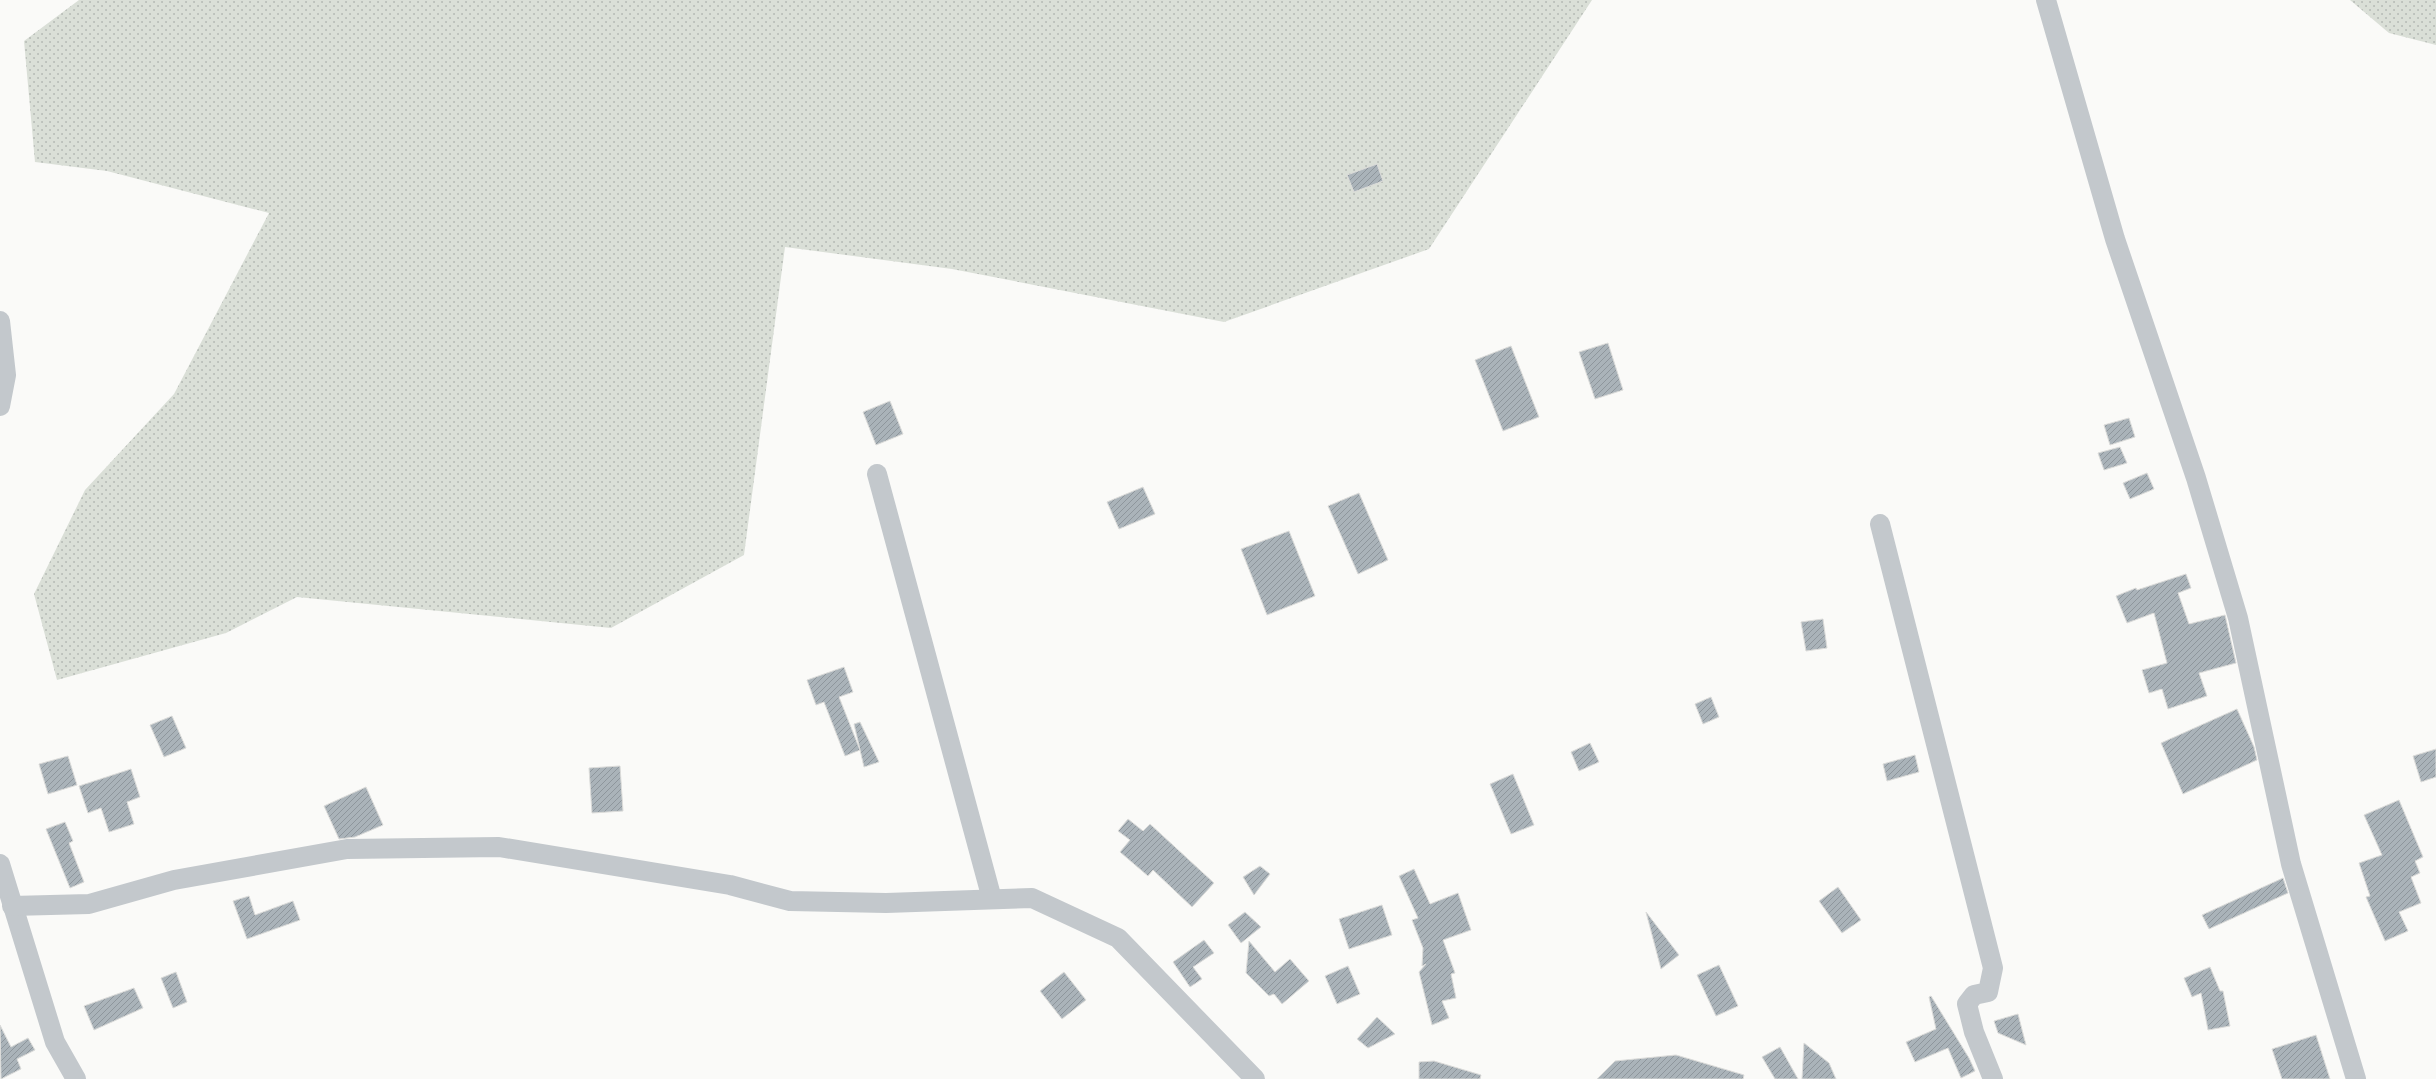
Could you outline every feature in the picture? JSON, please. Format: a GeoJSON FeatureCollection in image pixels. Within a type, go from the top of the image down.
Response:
{"type":"FeatureCollection","features":[{"type":"Feature","properties":{"kind":"street"},"geometry":{"type":"LineString","coordinates":[[2046,0],[2115,239],[2196,478],[2238,618],[2291,864],[2356,1079]]}},
{"type":"Feature","properties":{"kind":"street"},"geometry":{"type":"LineString","coordinates":[[0,321],[6,375],[0,406]]}},
{"type":"Feature","properties":{"kind":"street"},"geometry":{"type":"LineString","coordinates":[[877,474],[992,899]]}},
{"type":"Feature","properties":{"kind":"street"},"geometry":{"type":"LineString","coordinates":[[1880,524],[1993,968],[1988,992],[1974,995],[1968,1004],[1974,1032],[1993,1079]]}},
{"type":"Feature","properties":{"kind":"street"},"geometry":{"type":"LineString","coordinates":[[12,906],[89,904],[174,880],[347,849],[483,847],[499,847],[730,885],[790,901],[886,903],[1032,898],[1118,938],[1255,1079]]}},
{"type":"Feature","properties":{"kind":"street"},"geometry":{"type":"LineString","coordinates":[[0,864],[55,1042],[76,1079]]}},
{"type":"Feature","properties":{"kind":"shaded area"},"geometry":{"type":"Polygon","coordinates":[[[79,0],[1592,0],[1429,249],[1224,322],[952,269],[785,247],[744,555],[611,628],[297,597],[226,633],[57,680],[34,594],[85,490],[174,394],[269,213],[107,171],[35,162],[24,41],[79,0]]]}},
{"type":"Feature","properties":{"kind":"shaded area"},"geometry":{"type":"Polygon","coordinates":[[[2350,0],[2436,0],[2436,45],[2389,33],[2350,0]]]}},
{"type":"Feature","properties":{"kind":"building"},"geometry":{"type":"Polygon","coordinates":[[[1377,164],[1383,181],[1354,192],[1347,175],[1377,164]]]}},
{"type":"Feature","properties":{"kind":"building"},"geometry":{"type":"Polygon","coordinates":[[[1608,343],[1623,390],[1595,399],[1579,352],[1608,343]]]}},
{"type":"Feature","properties":{"kind":"building"},"geometry":{"type":"Polygon","coordinates":[[[1511,346],[1539,417],[1503,431],[1475,360],[1511,346]]]}},
{"type":"Feature","properties":{"kind":"building"},"geometry":{"type":"Polygon","coordinates":[[[890,401],[903,434],[876,445],[863,412],[890,401]]]}},
{"type":"Feature","properties":{"kind":"building"},"geometry":{"type":"Polygon","coordinates":[[[2129,418],[2135,437],[2110,445],[2104,425],[2129,418]]]}},
{"type":"Feature","properties":{"kind":"building"},"geometry":{"type":"Polygon","coordinates":[[[2120,447],[2127,463],[2104,470],[2098,453],[2120,447]]]}},
{"type":"Feature","properties":{"kind":"building"},"geometry":{"type":"Polygon","coordinates":[[[2147,473],[2154,489],[2130,499],[2123,483],[2147,473]]]}},
{"type":"Feature","properties":{"kind":"building"},"geometry":{"type":"Polygon","coordinates":[[[1143,487],[1155,514],[1119,529],[1107,502],[1143,487]]]}},
{"type":"Feature","properties":{"kind":"building"},"geometry":{"type":"Polygon","coordinates":[[[1359,493],[1388,560],[1358,574],[1328,506],[1359,493]]]}},
{"type":"Feature","properties":{"kind":"building"},"geometry":{"type":"Polygon","coordinates":[[[1289,531],[1315,596],[1267,615],[1241,549],[1289,531]]]}},
{"type":"Feature","properties":{"kind":"building"},"geometry":{"type":"Polygon","coordinates":[[[2186,574],[2191,588],[2178,593],[2189,624],[2225,615],[2236,663],[2199,673],[2207,696],[2168,709],[2162,689],[2149,693],[2142,670],[2167,663],[2154,613],[2127,623],[2116,596],[2136,588],[2137,590],[2186,574]]]}},
{"type":"Feature","properties":{"kind":"building"},"geometry":{"type":"Polygon","coordinates":[[[1823,619],[1827,648],[1806,651],[1801,622],[1823,619]]]}},
{"type":"Feature","properties":{"kind":"building"},"geometry":{"type":"Polygon","coordinates":[[[844,667],[853,692],[839,697],[860,750],[845,756],[824,702],[816,705],[807,680],[844,667]]]}},
{"type":"Feature","properties":{"kind":"building"},"geometry":{"type":"Polygon","coordinates":[[[1711,697],[1719,717],[1703,724],[1695,704],[1711,697]]]}},
{"type":"Feature","properties":{"kind":"building"},"geometry":{"type":"Polygon","coordinates":[[[2237,709],[2254,747],[2257,760],[2183,794],[2161,743],[2237,709]]]}},
{"type":"Feature","properties":{"kind":"building"},"geometry":{"type":"Polygon","coordinates":[[[172,716],[186,748],[164,757],[150,725],[172,716]]]}},
{"type":"Feature","properties":{"kind":"building"},"geometry":{"type":"Polygon","coordinates":[[[860,722],[879,762],[864,767],[854,724],[860,722]]]}},
{"type":"Feature","properties":{"kind":"building"},"geometry":{"type":"Polygon","coordinates":[[[1590,743],[1599,762],[1579,771],[1571,752],[1590,743]]]}},
{"type":"Feature","properties":{"kind":"building"},"geometry":{"type":"Polygon","coordinates":[[[2436,749],[2436,777],[2421,782],[2413,756],[2436,749]]]}},
{"type":"Feature","properties":{"kind":"building"},"geometry":{"type":"Polygon","coordinates":[[[1915,755],[1919,772],[1887,781],[1883,764],[1915,755]]]}},
{"type":"Feature","properties":{"kind":"building"},"geometry":{"type":"Polygon","coordinates":[[[68,756],[77,785],[48,794],[39,764],[68,756]]]}},
{"type":"Feature","properties":{"kind":"building"},"geometry":{"type":"Polygon","coordinates":[[[620,766],[623,811],[592,813],[589,768],[620,766]]]}},
{"type":"Feature","properties":{"kind":"building"},"geometry":{"type":"Polygon","coordinates":[[[131,769],[140,797],[127,802],[134,824],[109,832],[101,808],[88,813],[79,786],[131,769]]]}},
{"type":"Feature","properties":{"kind":"building"},"geometry":{"type":"Polygon","coordinates":[[[1513,774],[1534,825],[1511,834],[1490,784],[1513,774]]]}},
{"type":"Feature","properties":{"kind":"building"},"geometry":{"type":"Polygon","coordinates":[[[366,787],[383,825],[355,837],[339,839],[324,806],[366,787]]]}},
{"type":"Feature","properties":{"kind":"building"},"geometry":{"type":"Polygon","coordinates":[[[2399,800],[2423,857],[2415,861],[2420,873],[2411,877],[2421,903],[2399,912],[2408,931],[2385,941],[2366,897],[2370,896],[2359,863],[2382,855],[2364,815],[2399,800]]]}},
{"type":"Feature","properties":{"kind":"building"},"geometry":{"type":"Polygon","coordinates":[[[1128,819],[1143,831],[1150,824],[1214,883],[1192,907],[1153,870],[1148,876],[1120,852],[1130,840],[1118,831],[1128,819]]]}},
{"type":"Feature","properties":{"kind":"building"},"geometry":{"type":"Polygon","coordinates":[[[65,822],[73,841],[69,843],[84,882],[70,888],[46,829],[65,822]]]}},
{"type":"Feature","properties":{"kind":"building"},"geometry":{"type":"Polygon","coordinates":[[[1260,866],[1270,874],[1254,895],[1243,877],[1260,866]]]}},
{"type":"Feature","properties":{"kind":"building"},"geometry":{"type":"Polygon","coordinates":[[[1414,869],[1430,904],[1458,893],[1471,930],[1443,940],[1455,973],[1451,974],[1456,998],[1442,1001],[1449,1018],[1432,1025],[1419,972],[1426,964],[1422,966],[1423,948],[1412,920],[1418,918],[1399,876],[1414,869]]]}},
{"type":"Feature","properties":{"kind":"building"},"geometry":{"type":"Polygon","coordinates":[[[2283,878],[2288,893],[2209,929],[2202,915],[2283,878]]]}},
{"type":"Feature","properties":{"kind":"building"},"geometry":{"type":"Polygon","coordinates":[[[1838,887],[1861,920],[1842,933],[1819,901],[1838,887]]]}},
{"type":"Feature","properties":{"kind":"building"},"geometry":{"type":"Polygon","coordinates":[[[249,896],[255,915],[293,901],[300,920],[247,939],[233,901],[249,896]]]}},
{"type":"Feature","properties":{"kind":"building"},"geometry":{"type":"Polygon","coordinates":[[[1382,905],[1392,935],[1349,949],[1339,919],[1382,905]]]}},
{"type":"Feature","properties":{"kind":"building"},"geometry":{"type":"Polygon","coordinates":[[[1245,912],[1261,927],[1241,943],[1228,925],[1245,912]]]}},
{"type":"Feature","properties":{"kind":"building"},"geometry":{"type":"Polygon","coordinates":[[[1646,912],[1679,955],[1661,969],[1646,912]]]}},
{"type":"Feature","properties":{"kind":"building"},"geometry":{"type":"Polygon","coordinates":[[[1204,940],[1214,953],[1193,967],[1202,979],[1190,987],[1173,962],[1204,940]]]}},
{"type":"Feature","properties":{"kind":"building"},"geometry":{"type":"Polygon","coordinates":[[[1249,941],[1275,972],[1290,959],[1309,981],[1282,1004],[1274,994],[1269,996],[1246,973],[1249,941]]]}},
{"type":"Feature","properties":{"kind":"building"},"geometry":{"type":"Polygon","coordinates":[[[1719,965],[1738,1006],[1716,1016],[1697,975],[1719,965]]]}},
{"type":"Feature","properties":{"kind":"building"},"geometry":{"type":"Polygon","coordinates":[[[1348,966],[1360,994],[1337,1004],[1325,976],[1348,966]]]}},
{"type":"Feature","properties":{"kind":"building"},"geometry":{"type":"Polygon","coordinates":[[[2210,967],[2220,991],[2223,991],[2230,1026],[2208,1030],[2201,993],[2192,997],[2184,978],[2210,967]]]}},
{"type":"Feature","properties":{"kind":"building"},"geometry":{"type":"Polygon","coordinates":[[[176,972],[187,1002],[173,1008],[161,978],[176,972]]]}},
{"type":"Feature","properties":{"kind":"building"},"geometry":{"type":"Polygon","coordinates":[[[1064,972],[1086,1000],[1062,1019],[1040,991],[1064,972]]]}},
{"type":"Feature","properties":{"kind":"building"},"geometry":{"type":"Polygon","coordinates":[[[134,988],[143,1008],[94,1030],[84,1006],[134,988]]]}},
{"type":"Feature","properties":{"kind":"building"},"geometry":{"type":"Polygon","coordinates":[[[1931,996],[1969,1058],[1975,1071],[1961,1078],[1948,1048],[1915,1062],[1906,1042],[1936,1029],[1929,997],[1931,996]]]}},
{"type":"Feature","properties":{"kind":"building"},"geometry":{"type":"Polygon","coordinates":[[[2018,1014],[2026,1045],[1998,1033],[1994,1021],[2018,1014]]]}},
{"type":"Feature","properties":{"kind":"building"},"geometry":{"type":"Polygon","coordinates":[[[1377,1017],[1395,1034],[1368,1048],[1357,1039],[1377,1017]]]}},
{"type":"Feature","properties":{"kind":"building"},"geometry":{"type":"Polygon","coordinates":[[[0,1025],[11,1047],[28,1038],[35,1050],[17,1059],[21,1069],[1,1079],[0,1025]]]}},
{"type":"Feature","properties":{"kind":"building"},"geometry":{"type":"Polygon","coordinates":[[[2316,1035],[2330,1079],[2282,1079],[2272,1049],[2316,1035]]]}},
{"type":"Feature","properties":{"kind":"building"},"geometry":{"type":"Polygon","coordinates":[[[1804,1043],[1829,1063],[1836,1079],[1802,1079],[1804,1043]]]}},
{"type":"Feature","properties":{"kind":"building"},"geometry":{"type":"Polygon","coordinates":[[[1780,1047],[1798,1079],[1775,1079],[1762,1057],[1780,1047]]]}},
{"type":"Feature","properties":{"kind":"building"},"geometry":{"type":"Polygon","coordinates":[[[1676,1055],[1744,1075],[1743,1079],[1597,1079],[1615,1061],[1676,1055]]]}},
{"type":"Feature","properties":{"kind":"building"},"geometry":{"type":"Polygon","coordinates":[[[1434,1061],[1481,1075],[1480,1079],[1419,1079],[1419,1062],[1434,1061]]]}}]}
